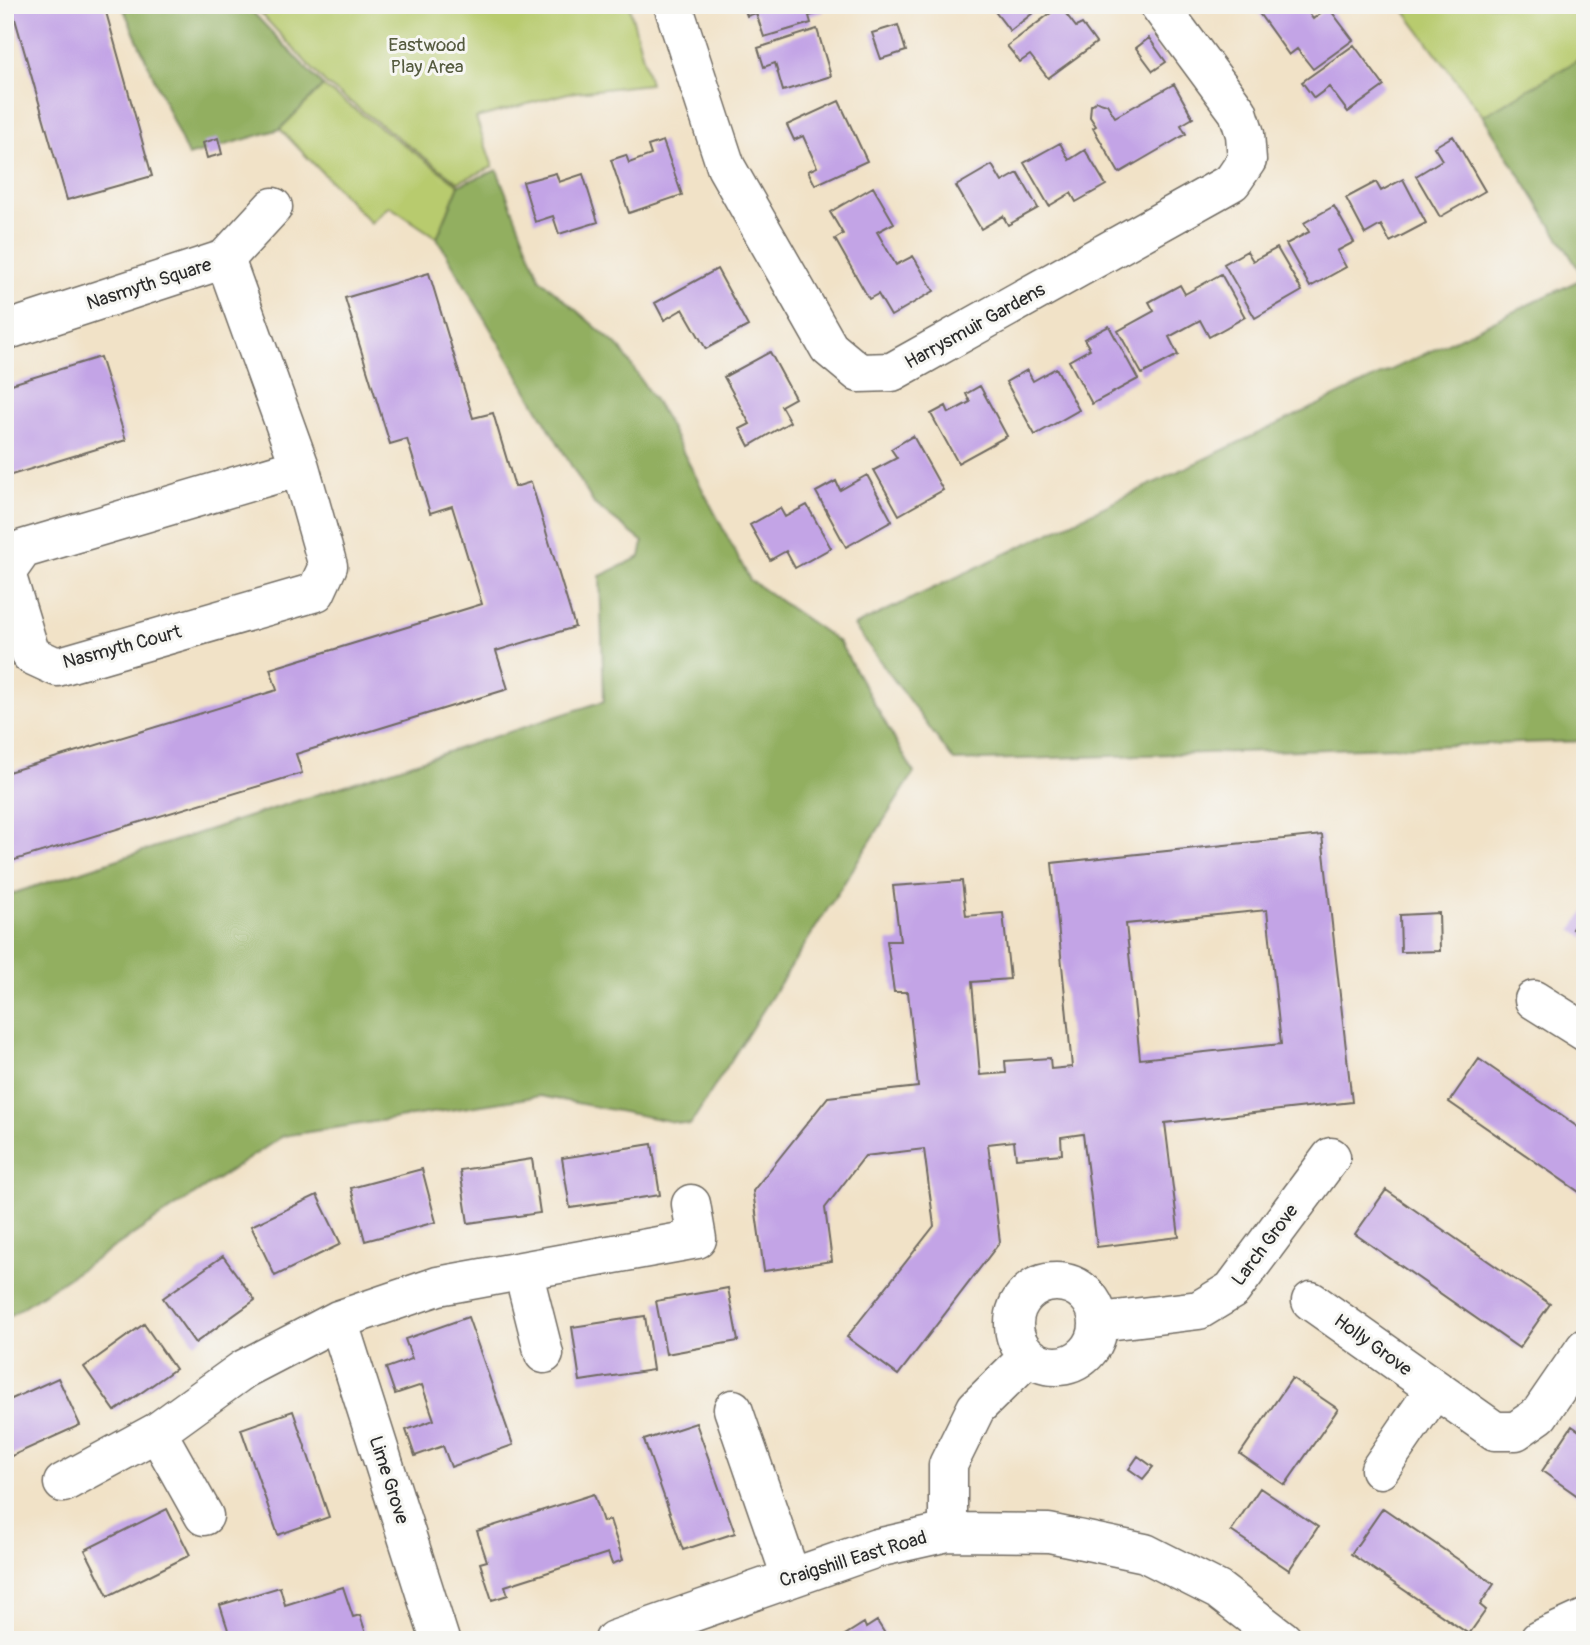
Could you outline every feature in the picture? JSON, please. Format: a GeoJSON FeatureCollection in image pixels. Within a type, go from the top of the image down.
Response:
{"type":"FeatureCollection","features":[{"type":"Feature","properties":{"kind":"street","name":"Harrysmuir Gardens"},"geometry":{"type":"LineString","coordinates":[[673,5],[726,167],[829,348],[859,373],[892,372],[1232,182],[1247,160],[1245,134],[1238,113],[1159,5]]}},
{"type":"Feature","properties":{"kind":"street","name":"Nasmyth Square"},"geometry":{"type":"LineString","coordinates":[[5,331],[225,259],[273,207]]}},
{"type":"Feature","properties":{"kind":"street","name":"Nasmyth Court"},"geometry":{"type":"LineString","coordinates":[[225,259],[300,467],[328,566],[316,592],[57,667],[31,655],[6,573],[23,549],[300,467]]}},
{"type":"Feature","properties":{"kind":"street"},"geometry":{"type":"LineString","coordinates":[[1534,1000],[1585,1032]]}},
{"type":"Feature","properties":{"kind":"street","name":"Larch Grove"},"geometry":{"type":"LineString","coordinates":[[1099,1322],[1199,1310],[1232,1290],[1331,1157]]}},
{"type":"Feature","properties":{"kind":"street"},"geometry":{"type":"LineString","coordinates":[[63,1483],[157,1432],[244,1369],[338,1320],[438,1286],[697,1239],[691,1204]]}},
{"type":"Feature","properties":{"kind":"street"},"geometry":{"type":"LineString","coordinates":[[523,1271],[544,1354]]}},
{"type":"Feature","properties":{"kind":"street"},"geometry":{"type":"LineString","coordinates":[[1062,1282],[1077,1287],[1092,1302],[1099,1322],[1092,1349],[1078,1362],[1050,1367],[1028,1357],[1015,1337],[1013,1321],[1021,1300],[1037,1286],[1062,1282]]}},
{"type":"Feature","properties":{"kind":"street","name":"Holly Grove"},"geometry":{"type":"LineString","coordinates":[[1311,1301],[1495,1431],[1516,1431],[1539,1415],[1585,1348]]}},
{"type":"Feature","properties":{"kind":"street","name":"Lime Grove"},"geometry":{"type":"LineString","coordinates":[[338,1320],[440,1640]]}},
{"type":"Feature","properties":{"kind":"street"},"geometry":{"type":"LineString","coordinates":[[948,1532],[948,1465],[976,1408],[1028,1357]]}},
{"type":"Feature","properties":{"kind":"street"},"geometry":{"type":"LineString","coordinates":[[1380,1469],[1434,1390]]}},
{"type":"Feature","properties":{"kind":"street"},"geometry":{"type":"LineString","coordinates":[[733,1409],[791,1577]]}},
{"type":"Feature","properties":{"kind":"street"},"geometry":{"type":"LineString","coordinates":[[157,1432],[204,1516]]}},
{"type":"Feature","properties":{"kind":"street","name":"Craigshill East Road"},"geometry":{"type":"LineString","coordinates":[[614,1640],[877,1548],[948,1532],[1049,1534],[1145,1553],[1218,1590],[1283,1640]]}},
{"type":"Feature","properties":{"kind":"green space"},"geometry":{"type":"Polygon","coordinates":[[[122,5],[246,5],[323,86],[280,129],[188,156],[122,5]]]}},
{"type":"Feature","properties":{"kind":"green space","name":"Eastwood Play Area"},"geometry":{"type":"Polygon","coordinates":[[[253,5],[629,5],[650,84],[568,93],[476,118],[493,167],[458,182],[326,84],[253,5]]]}},
{"type":"Feature","properties":{"kind":"green space"},"geometry":{"type":"Polygon","coordinates":[[[1400,5],[1585,5],[1585,56],[1483,116],[1400,5]]]}},
{"type":"Feature","properties":{"kind":"green space"},"geometry":{"type":"Polygon","coordinates":[[[1585,56],[1585,741],[954,761],[854,626],[1584,278],[1483,116],[1585,56]]]}},
{"type":"Feature","properties":{"kind":"green space"},"geometry":{"type":"Polygon","coordinates":[[[323,86],[459,185],[437,238],[389,206],[371,223],[280,129],[323,86]]]}},
{"type":"Feature","properties":{"kind":"green space"},"geometry":{"type":"Polygon","coordinates":[[[497,170],[540,279],[621,349],[663,414],[750,580],[839,642],[914,773],[690,1125],[540,1096],[283,1136],[5,1319],[5,896],[604,701],[600,576],[640,557],[643,542],[594,504],[437,238],[459,185],[497,170]]]}},
{"type":"Feature","properties":{"kind":"building"},"geometry":{"type":"Polygon","coordinates":[[[11,5],[104,5],[152,176],[67,200],[11,5]]]}},
{"type":"Feature","properties":{"kind":"building"},"geometry":{"type":"Polygon","coordinates":[[[743,5],[820,5],[823,12],[809,16],[811,23],[764,37],[756,13],[747,16],[743,5]]]}},
{"type":"Feature","properties":{"kind":"building"},"geometry":{"type":"Polygon","coordinates":[[[990,5],[1043,5],[1010,31],[990,5]]]}},
{"type":"Feature","properties":{"kind":"building"},"geometry":{"type":"Polygon","coordinates":[[[1253,5],[1303,5],[1313,19],[1328,7],[1353,40],[1313,69],[1297,49],[1289,55],[1253,5]]]}},
{"type":"Feature","properties":{"kind":"building"},"geometry":{"type":"Polygon","coordinates":[[[1060,6],[1076,27],[1082,24],[1096,43],[1048,78],[1030,55],[1020,62],[1007,46],[1060,6]]]}},
{"type":"Feature","properties":{"kind":"building"},"geometry":{"type":"Polygon","coordinates":[[[898,25],[906,51],[881,59],[872,33],[898,25]]]}},
{"type":"Feature","properties":{"kind":"building"},"geometry":{"type":"Polygon","coordinates":[[[817,29],[831,76],[783,91],[775,63],[764,67],[758,48],[817,29]]]}},
{"type":"Feature","properties":{"kind":"building"},"geometry":{"type":"Polygon","coordinates":[[[1149,38],[1166,62],[1153,71],[1136,48],[1149,38]]]}},
{"type":"Feature","properties":{"kind":"building"},"geometry":{"type":"Polygon","coordinates":[[[1354,45],[1384,86],[1348,112],[1329,87],[1314,98],[1302,82],[1354,45]]]}},
{"type":"Feature","properties":{"kind":"building"},"geometry":{"type":"Polygon","coordinates":[[[1174,84],[1193,118],[1181,125],[1186,134],[1119,173],[1093,128],[1096,126],[1090,117],[1091,105],[1097,101],[1107,104],[1115,117],[1174,84]]]}},
{"type":"Feature","properties":{"kind":"building"},"geometry":{"type":"Polygon","coordinates":[[[839,101],[867,161],[815,185],[808,171],[817,167],[803,136],[794,140],[787,125],[839,101]]]}},
{"type":"Feature","properties":{"kind":"building"},"geometry":{"type":"Polygon","coordinates":[[[1453,136],[1485,191],[1440,217],[1416,176],[1442,160],[1434,147],[1453,136]]]}},
{"type":"Feature","properties":{"kind":"building"},"geometry":{"type":"Polygon","coordinates":[[[218,138],[222,154],[207,158],[203,143],[218,138]]]}},
{"type":"Feature","properties":{"kind":"building"},"geometry":{"type":"Polygon","coordinates":[[[663,141],[682,195],[629,213],[611,160],[626,155],[629,163],[651,155],[648,146],[663,141]]]}},
{"type":"Feature","properties":{"kind":"building"},"geometry":{"type":"Polygon","coordinates":[[[1060,143],[1069,160],[1085,150],[1106,185],[1076,202],[1071,193],[1049,206],[1024,163],[1060,143]]]}},
{"type":"Feature","properties":{"kind":"building"},"geometry":{"type":"Polygon","coordinates":[[[992,165],[1002,182],[1018,173],[1038,208],[1008,225],[1003,216],[981,229],[956,186],[992,165]]]}},
{"type":"Feature","properties":{"kind":"building"},"geometry":{"type":"Polygon","coordinates":[[[556,173],[559,182],[583,174],[598,222],[559,234],[553,216],[535,222],[523,182],[556,173]]]}},
{"type":"Feature","properties":{"kind":"building"},"geometry":{"type":"Polygon","coordinates":[[[1403,179],[1426,223],[1390,242],[1381,225],[1365,234],[1346,198],[1376,182],[1381,191],[1403,179]]]}},
{"type":"Feature","properties":{"kind":"building"},"geometry":{"type":"Polygon","coordinates":[[[873,187],[894,223],[877,232],[896,265],[913,256],[934,291],[891,316],[878,294],[869,299],[835,239],[843,234],[830,212],[873,187]]]}},
{"type":"Feature","properties":{"kind":"building"},"geometry":{"type":"Polygon","coordinates":[[[1334,206],[1354,242],[1337,251],[1346,267],[1310,287],[1286,244],[1309,232],[1304,223],[1334,206]]]}},
{"type":"Feature","properties":{"kind":"building"},"geometry":{"type":"Polygon","coordinates":[[[1277,248],[1302,291],[1255,318],[1224,264],[1247,251],[1253,261],[1277,248]]]}},
{"type":"Feature","properties":{"kind":"building"},"geometry":{"type":"Polygon","coordinates":[[[717,269],[748,326],[706,349],[683,309],[664,320],[655,303],[717,269]]]}},
{"type":"Feature","properties":{"kind":"building"},"geometry":{"type":"Polygon","coordinates":[[[429,273],[473,418],[493,413],[515,487],[531,482],[575,627],[496,651],[508,689],[296,754],[302,773],[5,863],[5,773],[277,690],[270,669],[482,604],[452,506],[430,513],[407,439],[390,444],[345,298],[429,273]]]}},
{"type":"Feature","properties":{"kind":"building"},"geometry":{"type":"Polygon","coordinates":[[[1221,274],[1245,317],[1209,337],[1200,320],[1169,337],[1178,355],[1142,374],[1118,331],[1154,311],[1149,302],[1180,285],[1185,294],[1221,274]]]}},
{"type":"Feature","properties":{"kind":"building"},"geometry":{"type":"Polygon","coordinates":[[[1109,326],[1138,379],[1092,404],[1069,361],[1090,349],[1084,339],[1109,326]]]}},
{"type":"Feature","properties":{"kind":"building"},"geometry":{"type":"Polygon","coordinates":[[[770,352],[795,398],[781,406],[790,422],[749,446],[740,429],[750,424],[724,377],[770,352]]]}},
{"type":"Feature","properties":{"kind":"building"},"geometry":{"type":"Polygon","coordinates":[[[100,357],[126,440],[5,477],[5,386],[100,357]]]}},
{"type":"Feature","properties":{"kind":"building"},"geometry":{"type":"Polygon","coordinates":[[[1056,368],[1079,410],[1035,435],[1006,382],[1027,370],[1033,381],[1056,368]]]}},
{"type":"Feature","properties":{"kind":"building"},"geometry":{"type":"Polygon","coordinates":[[[980,386],[1007,436],[958,463],[931,414],[946,406],[949,413],[970,402],[966,394],[980,386]]]}},
{"type":"Feature","properties":{"kind":"building"},"geometry":{"type":"Polygon","coordinates":[[[913,436],[943,490],[899,515],[874,470],[897,458],[891,449],[913,436]]]}},
{"type":"Feature","properties":{"kind":"building"},"geometry":{"type":"Polygon","coordinates":[[[867,475],[892,521],[846,547],[816,492],[836,481],[840,490],[867,475]]]}},
{"type":"Feature","properties":{"kind":"building"},"geometry":{"type":"Polygon","coordinates":[[[807,505],[831,548],[795,568],[786,551],[770,560],[750,525],[780,508],[785,517],[807,505]]]}},
{"type":"Feature","properties":{"kind":"building"},"geometry":{"type":"Polygon","coordinates":[[[1322,835],[1352,1102],[1165,1123],[1179,1237],[1097,1247],[1083,1134],[1061,1137],[1062,1154],[1016,1158],[1014,1141],[988,1144],[1000,1242],[898,1375],[847,1337],[934,1226],[924,1149],[865,1156],[825,1208],[832,1261],[764,1271],[753,1191],[828,1097],[918,1087],[908,992],[894,992],[887,941],[900,941],[893,886],[962,881],[966,916],[1003,913],[1010,979],[972,982],[980,1075],[1006,1073],[1005,1061],[1050,1058],[1051,1069],[1072,1067],[1052,863],[1322,835]],[[1267,910],[1126,924],[1140,1059],[1281,1044],[1267,910]]]}},
{"type":"Feature","properties":{"kind":"building"},"geometry":{"type":"Polygon","coordinates":[[[1585,910],[1585,938],[1572,929],[1585,910]]]}},
{"type":"Feature","properties":{"kind":"building"},"geometry":{"type":"Polygon","coordinates":[[[1439,913],[1440,951],[1401,952],[1400,915],[1439,913]]]}},
{"type":"Feature","properties":{"kind":"building"},"geometry":{"type":"Polygon","coordinates":[[[1479,1059],[1585,1132],[1585,1196],[1449,1102],[1479,1059]]]}},
{"type":"Feature","properties":{"kind":"building"},"geometry":{"type":"Polygon","coordinates":[[[652,1144],[660,1195],[570,1208],[562,1158],[652,1144]]]}},
{"type":"Feature","properties":{"kind":"building"},"geometry":{"type":"Polygon","coordinates":[[[532,1159],[540,1213],[468,1223],[460,1170],[532,1159]]]}},
{"type":"Feature","properties":{"kind":"building"},"geometry":{"type":"Polygon","coordinates":[[[422,1169],[436,1222],[365,1241],[351,1188],[422,1169]]]}},
{"type":"Feature","properties":{"kind":"building"},"geometry":{"type":"Polygon","coordinates":[[[1386,1190],[1550,1304],[1519,1348],[1355,1234],[1386,1190]]]}},
{"type":"Feature","properties":{"kind":"building"},"geometry":{"type":"Polygon","coordinates":[[[317,1195],[341,1244],[275,1276],[251,1226],[317,1195]]]}},
{"type":"Feature","properties":{"kind":"building"},"geometry":{"type":"Polygon","coordinates":[[[223,1256],[255,1300],[195,1343],[163,1298],[223,1256]]]}},
{"type":"Feature","properties":{"kind":"building"},"geometry":{"type":"Polygon","coordinates":[[[728,1288],[738,1341],[666,1354],[656,1301],[728,1288]]]}},
{"type":"Feature","properties":{"kind":"building"},"geometry":{"type":"Polygon","coordinates":[[[645,1316],[653,1370],[580,1381],[572,1327],[645,1316]]]}},
{"type":"Feature","properties":{"kind":"building"},"geometry":{"type":"Polygon","coordinates":[[[468,1317],[513,1445],[451,1467],[443,1446],[415,1456],[406,1430],[434,1420],[422,1385],[395,1394],[386,1368],[412,1359],[405,1339],[468,1317]]]}},
{"type":"Feature","properties":{"kind":"building"},"geometry":{"type":"Polygon","coordinates":[[[144,1324],[175,1369],[115,1411],[84,1367],[144,1324]]]}},
{"type":"Feature","properties":{"kind":"building"},"geometry":{"type":"Polygon","coordinates":[[[58,1378],[80,1425],[5,1459],[5,1402],[58,1378]]]}},
{"type":"Feature","properties":{"kind":"building"},"geometry":{"type":"Polygon","coordinates":[[[1292,1378],[1338,1409],[1285,1485],[1240,1454],[1292,1378]]]}},
{"type":"Feature","properties":{"kind":"building"},"geometry":{"type":"Polygon","coordinates":[[[293,1411],[329,1517],[278,1535],[241,1429],[293,1411]]]}},
{"type":"Feature","properties":{"kind":"building"},"geometry":{"type":"Polygon","coordinates":[[[696,1423],[735,1533],[683,1550],[644,1440],[696,1423]]]}},
{"type":"Feature","properties":{"kind":"building"},"geometry":{"type":"Polygon","coordinates":[[[1572,1426],[1585,1435],[1585,1501],[1542,1471],[1572,1426]]]}},
{"type":"Feature","properties":{"kind":"building"},"geometry":{"type":"Polygon","coordinates":[[[1138,1456],[1153,1467],[1143,1479],[1129,1469],[1138,1456]]]}},
{"type":"Feature","properties":{"kind":"building"},"geometry":{"type":"Polygon","coordinates":[[[1260,1488],[1318,1527],[1289,1570],[1231,1531],[1260,1488]]]}},
{"type":"Feature","properties":{"kind":"building"},"geometry":{"type":"Polygon","coordinates":[[[594,1494],[603,1522],[610,1520],[623,1560],[612,1564],[608,1553],[505,1586],[508,1595],[492,1600],[480,1563],[487,1561],[477,1531],[594,1494]]]}},
{"type":"Feature","properties":{"kind":"building"},"geometry":{"type":"Polygon","coordinates":[[[1383,1508],[1494,1584],[1480,1605],[1486,1610],[1469,1634],[1351,1554],[1383,1508]]]}},
{"type":"Feature","properties":{"kind":"building"},"geometry":{"type":"Polygon","coordinates":[[[167,1509],[190,1555],[108,1596],[85,1550],[167,1509]]]}},
{"type":"Feature","properties":{"kind":"building"},"geometry":{"type":"Polygon","coordinates":[[[280,1587],[285,1605],[343,1587],[353,1617],[360,1615],[368,1640],[221,1640],[230,1636],[220,1605],[280,1587]]]}},
{"type":"Feature","properties":{"kind":"building"},"geometry":{"type":"Polygon","coordinates":[[[877,1621],[889,1640],[837,1640],[864,1623],[866,1628],[877,1621]]]}}]}
